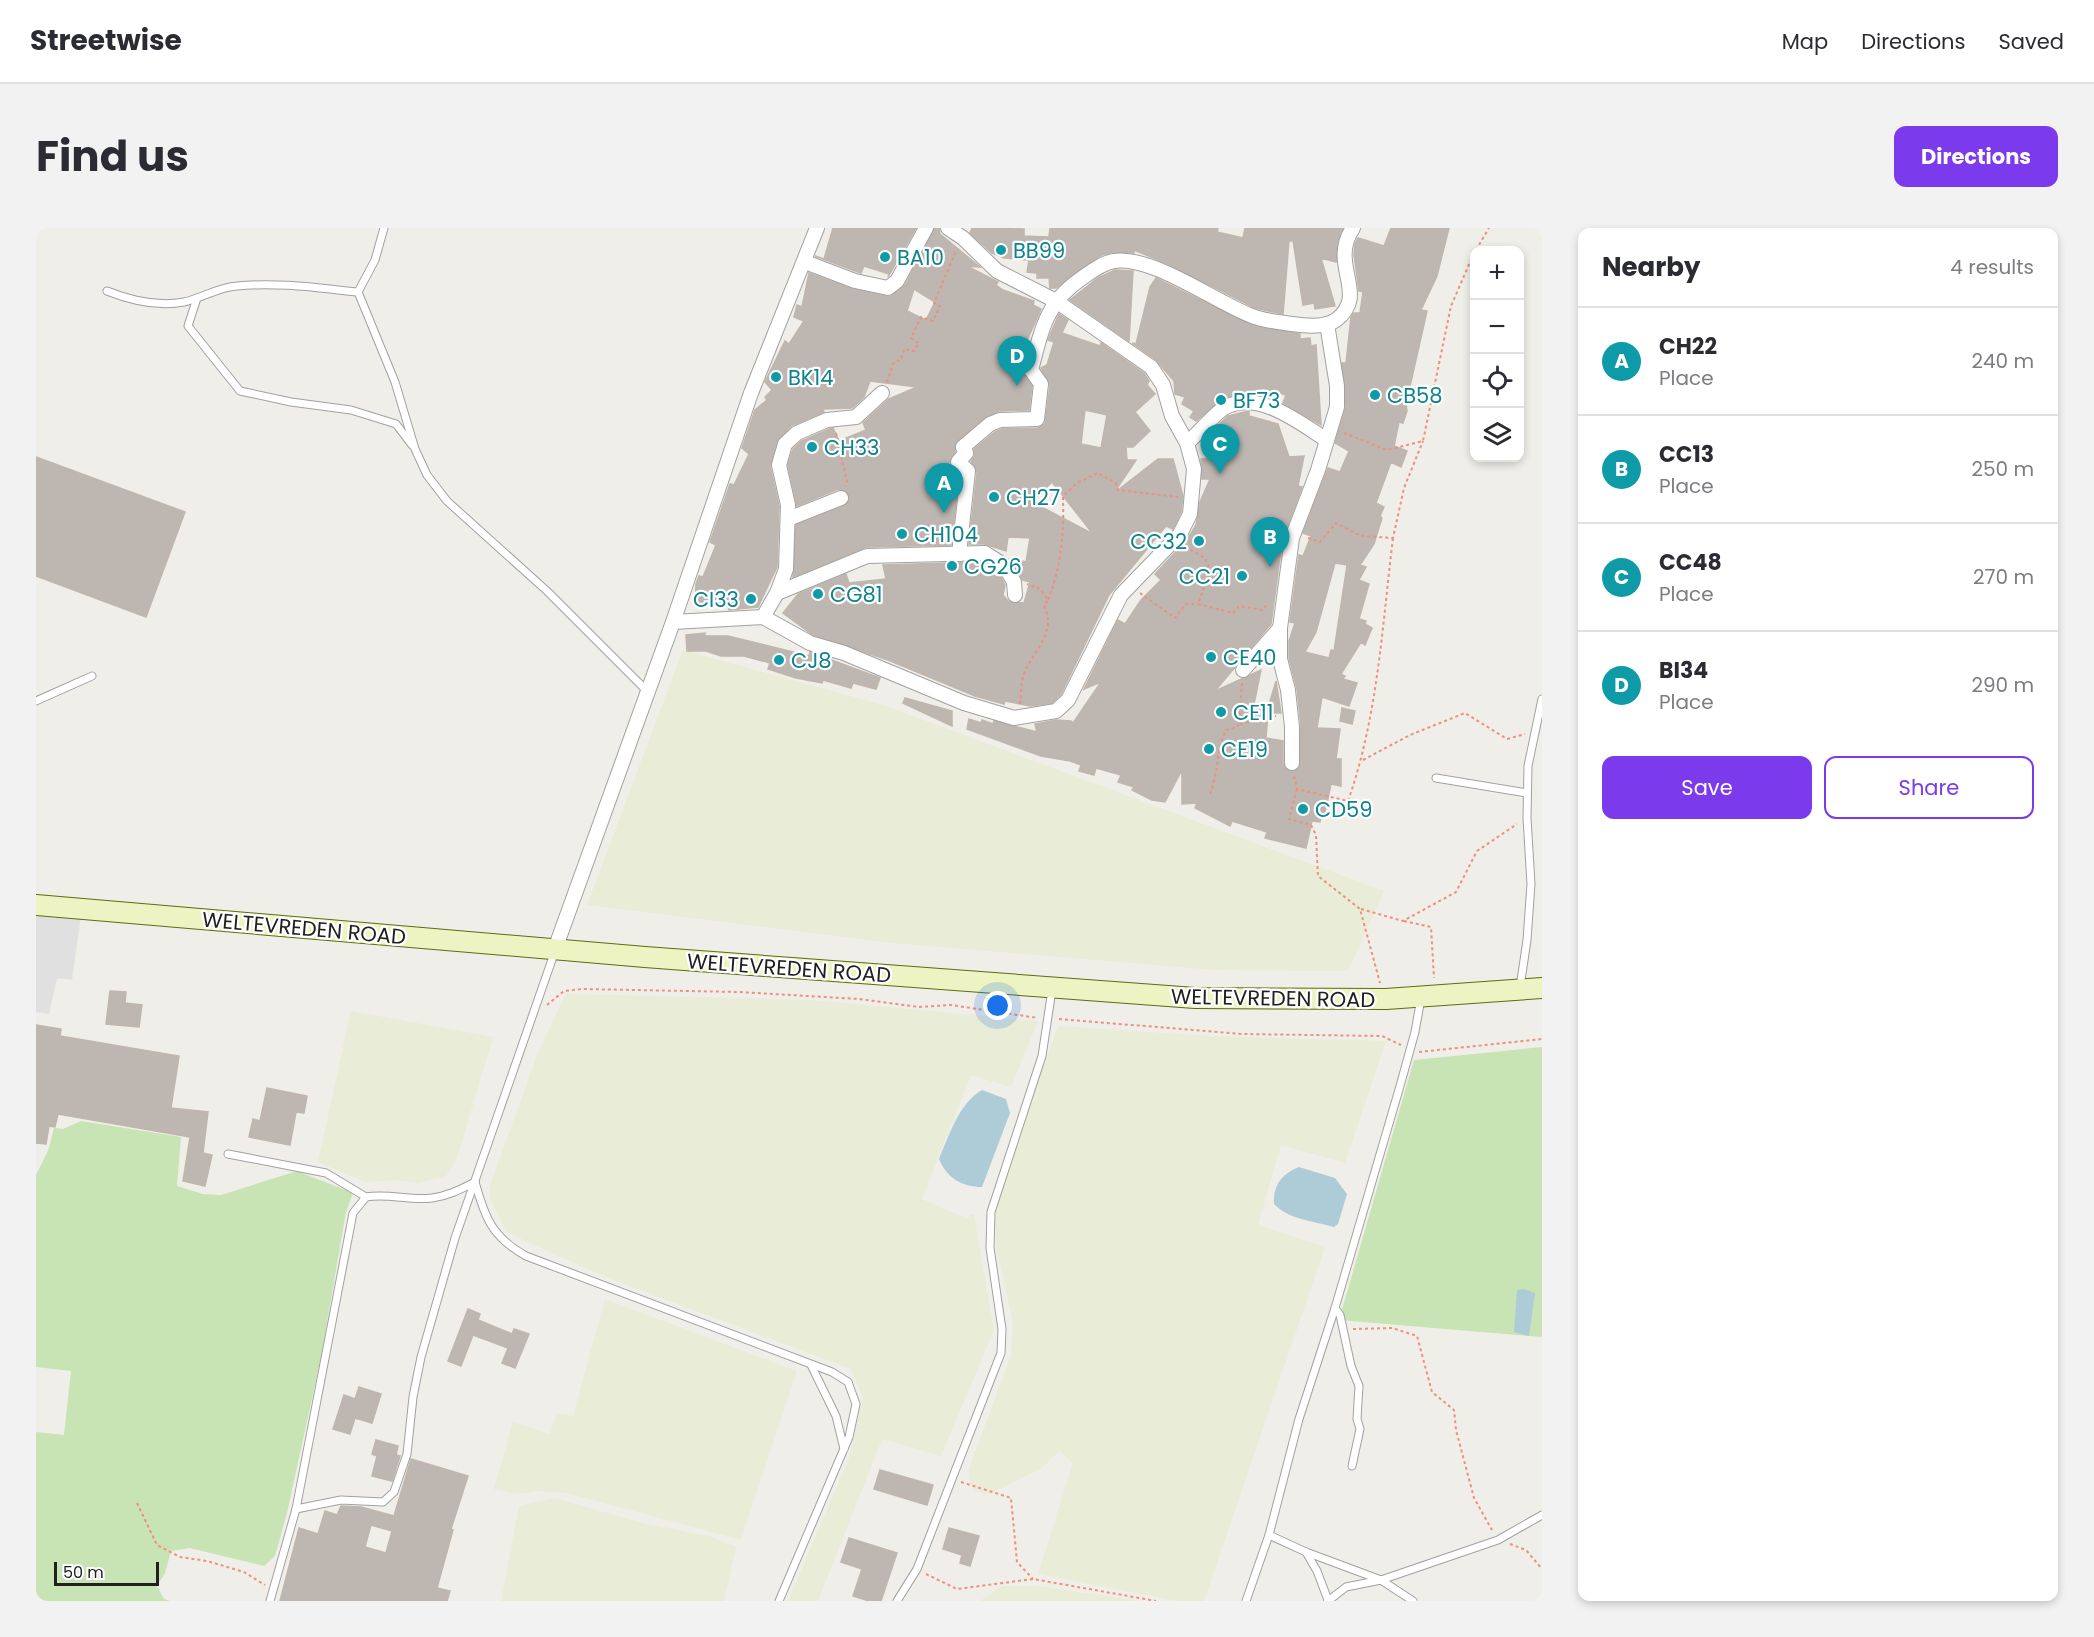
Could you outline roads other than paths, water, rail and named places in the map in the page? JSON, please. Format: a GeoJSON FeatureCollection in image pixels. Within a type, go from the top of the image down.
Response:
{"type":"FeatureCollection","features":[{"type":"Feature","properties":{"kind":"street"},"geometry":{"type":"LineString","coordinates":[[555,949],[673,622],[751,393],[817,228]]}},
{"type":"Feature","properties":{"kind":"street"},"geometry":{"type":"LineString","coordinates":[[805,262],[855,281],[888,288],[897,281],[926,228]]}},
{"type":"Feature","properties":{"kind":"street"},"geometry":{"type":"LineString","coordinates":[[673,622],[763,617],[810,643],[844,653],[927,689],[993,712],[1022,718],[1056,711],[1068,700],[1117,603],[1130,584],[1174,541],[1190,514],[1194,469],[1187,443],[1172,416],[1156,372],[1056,301],[997,271],[963,238],[948,228]]}},
{"type":"Feature","properties":{"kind":"street"},"geometry":{"type":"LineString","coordinates":[[959,554],[969,483],[969,471],[958,462],[966,453],[963,447],[990,424],[1000,420],[1036,419],[1041,384],[1031,370],[1047,316],[1056,301],[1098,266],[1115,261],[1142,264],[1254,317],[1302,326],[1327,324],[1336,319],[1351,297],[1350,282],[1343,260],[1344,249],[1353,228]]}},
{"type":"Feature","properties":{"kind":"street"},"geometry":{"type":"LineString","coordinates":[[1292,763],[1290,711],[1280,659],[1280,628],[1286,601],[1294,532],[1318,470],[1336,407],[1337,386],[1327,324]]}},
{"type":"Feature","properties":{"kind":"street"},"geometry":{"type":"LineString","coordinates":[[763,617],[777,593],[786,569],[788,505],[779,465],[785,444],[797,433],[835,418],[856,417],[882,393]]}},
{"type":"Feature","properties":{"kind":"street"},"geometry":{"type":"LineString","coordinates":[[1187,443],[1223,409],[1254,402],[1327,433]]}},
{"type":"Feature","properties":{"kind":"street"},"geometry":{"type":"LineString","coordinates":[[788,519],[841,498]]}},
{"type":"Feature","properties":{"kind":"street"},"geometry":{"type":"LineString","coordinates":[[777,593],[867,556],[985,553],[1005,566],[1014,588]]}},
{"type":"Feature","properties":{"kind":"street"},"geometry":{"type":"LineString","coordinates":[[1243,670],[1280,628]]}},
{"type":"Feature","properties":{"kind":"street","name":"WELTEVREDEN ROAD"},"geometry":{"type":"LineString","coordinates":[[36,905],[555,949],[1195,998],[1421,998],[1542,988]]}},
{"type":"Feature","properties":{"kind":"lane"},"geometry":{"type":"LineString","coordinates":[[358,292],[375,260],[384,228]]}},
{"type":"Feature","properties":{"kind":"lane"},"geometry":{"type":"LineString","coordinates":[[107,291],[128,300],[155,304],[184,302],[235,286],[279,284],[358,292]]}},
{"type":"Feature","properties":{"kind":"lane"},"geometry":{"type":"LineString","coordinates":[[358,292],[395,382],[415,449],[427,476],[447,501],[564,608],[648,692]]}},
{"type":"Feature","properties":{"kind":"lane"},"geometry":{"type":"LineString","coordinates":[[197,297],[188,326],[240,391],[291,402],[351,410],[396,424],[415,449]]}},
{"type":"Feature","properties":{"kind":"lane"},"geometry":{"type":"LineString","coordinates":[[36,701],[92,676]]}},
{"type":"Feature","properties":{"kind":"lane"},"geometry":{"type":"LineString","coordinates":[[1520,989],[1527,940],[1531,884],[1527,793],[1534,732],[1542,699]]}},
{"type":"Feature","properties":{"kind":"lane"},"geometry":{"type":"LineString","coordinates":[[1436,778],[1527,793]]}},
{"type":"Feature","properties":{"kind":"lane"},"geometry":{"type":"LineString","coordinates":[[296,1509],[341,1500],[382,1502],[394,1492],[407,1454],[413,1397],[421,1357],[455,1238],[555,949]]}},
{"type":"Feature","properties":{"kind":"lane"},"geometry":{"type":"LineString","coordinates":[[897,1601],[917,1569],[951,1479],[990,1387],[1001,1353],[1002,1329],[992,1259],[991,1212],[1042,1056],[1050,1018],[1053,988]]}},
{"type":"Feature","properties":{"kind":"lane"},"geometry":{"type":"LineString","coordinates":[[1246,1601],[1269,1535],[1296,1429],[1335,1308],[1409,1053],[1421,998]]}},
{"type":"Feature","properties":{"kind":"lane"},"geometry":{"type":"LineString","coordinates":[[228,1154],[326,1173],[366,1197]]}},
{"type":"Feature","properties":{"kind":"lane"},"geometry":{"type":"LineString","coordinates":[[270,1601],[296,1509],[350,1225],[358,1205],[366,1197],[380,1194],[430,1198],[452,1194],[475,1182]]}},
{"type":"Feature","properties":{"kind":"lane"},"geometry":{"type":"LineString","coordinates":[[475,1182],[482,1207],[494,1231],[506,1245],[526,1256],[812,1367],[832,1372],[848,1382],[852,1388],[855,1414],[844,1449],[778,1601]]}},
{"type":"Feature","properties":{"kind":"lane"},"geometry":{"type":"LineString","coordinates":[[1335,1308],[1340,1315],[1351,1366],[1359,1386],[1357,1419],[1360,1429],[1352,1466]]}},
{"type":"Feature","properties":{"kind":"lane"},"geometry":{"type":"LineString","coordinates":[[812,1367],[836,1416],[844,1449]]}},
{"type":"Feature","properties":{"kind":"lane"},"geometry":{"type":"LineString","coordinates":[[1305,1552],[1317,1571],[1328,1601],[1346,1587],[1381,1580],[1498,1540],[1542,1515]]}},
{"type":"Feature","properties":{"kind":"lane"},"geometry":{"type":"LineString","coordinates":[[1269,1535],[1305,1552],[1381,1580],[1413,1601]]}},
{"type":"Feature","properties":{"kind":"water"},"geometry":{"type":"Polygon","coordinates":[[[982,1090],[1006,1099],[1010,1113],[982,1187],[975,1187],[956,1180],[946,1171],[939,1159],[961,1111],[982,1090]]]}},
{"type":"Feature","properties":{"kind":"water"},"geometry":{"type":"Polygon","coordinates":[[[1299,1167],[1335,1178],[1347,1194],[1338,1224],[1334,1227],[1294,1217],[1274,1204],[1275,1191],[1280,1181],[1299,1167]]]}},
{"type":"Feature","properties":{"kind":"water"},"geometry":{"type":"Polygon","coordinates":[[[1524,1289],[1535,1293],[1529,1336],[1514,1332],[1517,1290],[1524,1289]]]}},
{"type":"Feature","properties":{"kind":"place","name":"BB99"},"geometry":{"type":"Point","coordinates":[1001,250]}},
{"type":"Feature","properties":{"kind":"place","name":"BA10"},"geometry":{"type":"Point","coordinates":[885,257]}},
{"type":"Feature","properties":{"kind":"place","name":"BK14"},"geometry":{"type":"Point","coordinates":[776,377]}},
{"type":"Feature","properties":{"kind":"place","name":"BI34"},"geometry":{"type":"Point","coordinates":[1017,386]}},
{"type":"Feature","properties":{"kind":"place","name":"CB58"},"geometry":{"type":"Point","coordinates":[1375,395]}},
{"type":"Feature","properties":{"kind":"place","name":"BF73"},"geometry":{"type":"Point","coordinates":[1221,400]}},
{"type":"Feature","properties":{"kind":"place","name":"CH33"},"geometry":{"type":"Point","coordinates":[812,447]}},
{"type":"Feature","properties":{"kind":"place","name":"CC48"},"geometry":{"type":"Point","coordinates":[1220,474]}},
{"type":"Feature","properties":{"kind":"place","name":"CH27"},"geometry":{"type":"Point","coordinates":[994,497]}},
{"type":"Feature","properties":{"kind":"place","name":"CH22"},"geometry":{"type":"Point","coordinates":[944,513]}},
{"type":"Feature","properties":{"kind":"place","name":"CH104"},"geometry":{"type":"Point","coordinates":[902,534]}},
{"type":"Feature","properties":{"kind":"place","name":"CC32"},"geometry":{"type":"Point","coordinates":[1199,541]}},
{"type":"Feature","properties":{"kind":"place","name":"CG26"},"geometry":{"type":"Point","coordinates":[952,566]}},
{"type":"Feature","properties":{"kind":"place","name":"CC13"},"geometry":{"type":"Point","coordinates":[1270,567]}},
{"type":"Feature","properties":{"kind":"place","name":"CC21"},"geometry":{"type":"Point","coordinates":[1242,576]}},
{"type":"Feature","properties":{"kind":"place","name":"CG81"},"geometry":{"type":"Point","coordinates":[818,594]}},
{"type":"Feature","properties":{"kind":"place","name":"CI33"},"geometry":{"type":"Point","coordinates":[751,599]}},
{"type":"Feature","properties":{"kind":"place","name":"CE40"},"geometry":{"type":"Point","coordinates":[1211,657]}},
{"type":"Feature","properties":{"kind":"place","name":"CJ8"},"geometry":{"type":"Point","coordinates":[779,660]}},
{"type":"Feature","properties":{"kind":"place","name":"CE11"},"geometry":{"type":"Point","coordinates":[1221,712]}},
{"type":"Feature","properties":{"kind":"place","name":"CE19"},"geometry":{"type":"Point","coordinates":[1209,749]}},
{"type":"Feature","properties":{"kind":"place","name":"CD59"},"geometry":{"type":"Point","coordinates":[1303,809]}}]}
